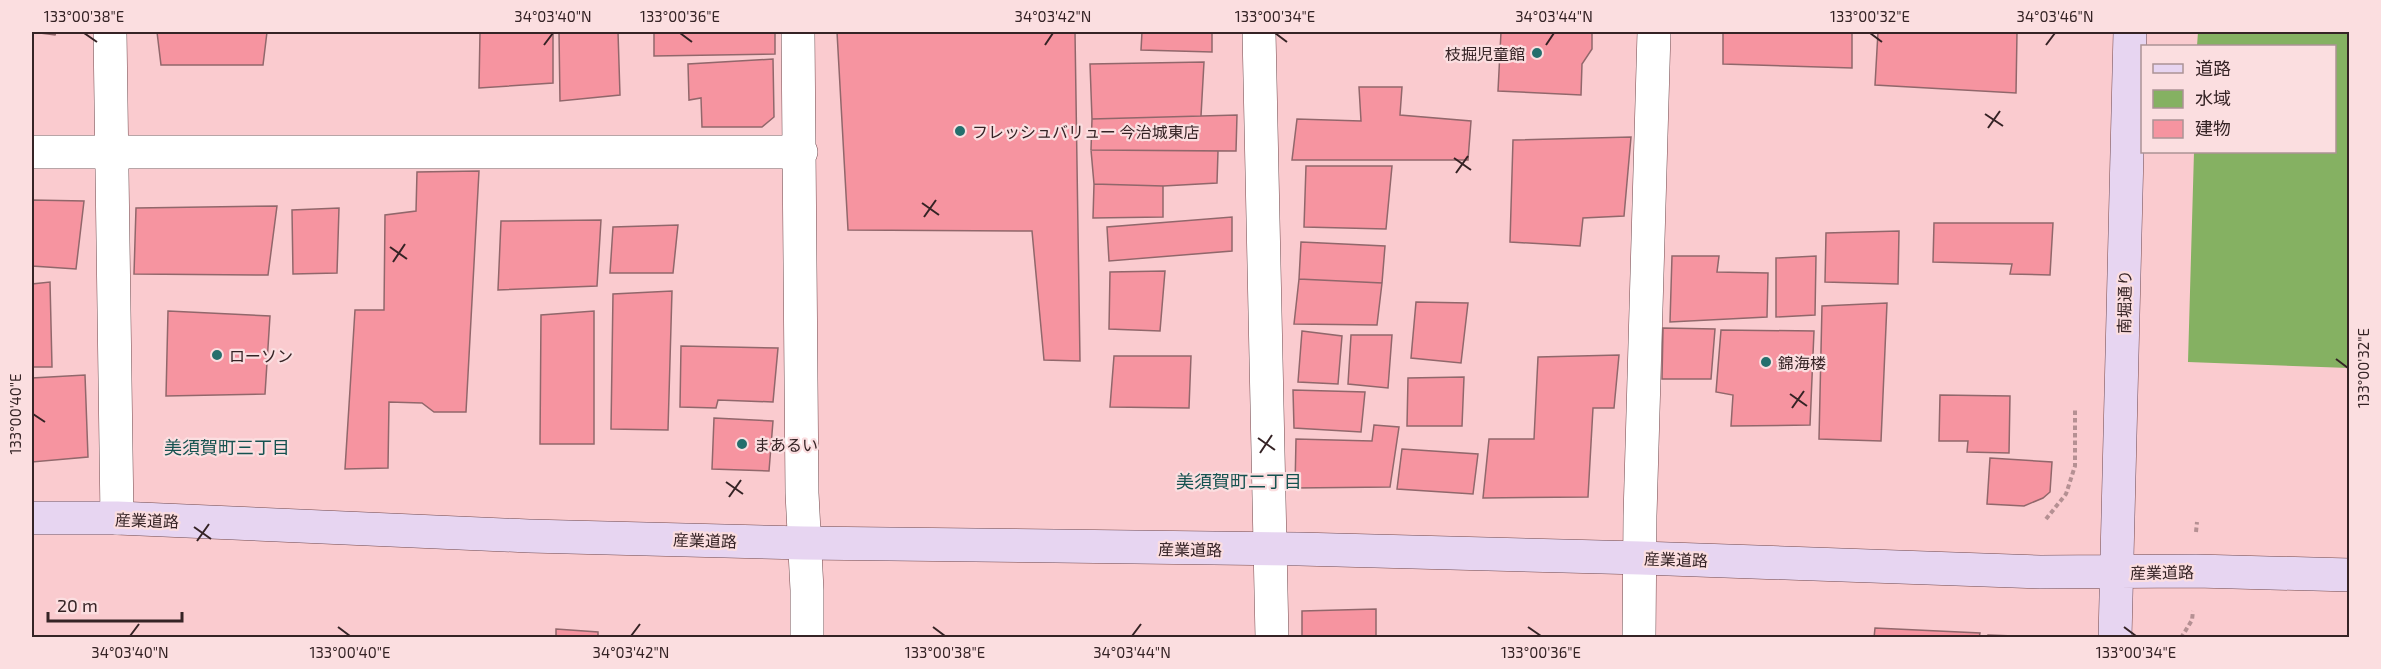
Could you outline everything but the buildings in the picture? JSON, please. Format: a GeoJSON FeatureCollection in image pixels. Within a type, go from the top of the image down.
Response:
{"type":"FeatureCollection","features":[{"type":"Feature","properties":{"kind":"street"},"geometry":{"type":"LineString","coordinates":[[110,32],[117,518]]}},
{"type":"Feature","properties":{"kind":"street"},"geometry":{"type":"LineString","coordinates":[[798,32],[807,638]]}},
{"type":"Feature","properties":{"kind":"street"},"geometry":{"type":"LineString","coordinates":[[1258,32],[1272,638]]}},
{"type":"Feature","properties":{"kind":"street"},"geometry":{"type":"LineString","coordinates":[[1639,638],[1640,516],[1654,32]]}},
{"type":"Feature","properties":{"kind":"street","name":"南堀通り"},"geometry":{"type":"LineString","coordinates":[[2115,638],[2130,32]]}},
{"type":"Feature","properties":{"kind":"street"},"geometry":{"type":"LineString","coordinates":[[32,152],[801,152]]}},
{"type":"Feature","properties":{"kind":"street","name":"産業道路"},"geometry":{"type":"LineString","coordinates":[[32,518],[117,518],[529,536],[804,543],[1299,549],[2117,573],[2196,571],[2349,575]]}},
{"type":"Feature","properties":{"kind":"path"},"geometry":{"type":"LineString","coordinates":[[2046,519],[2066,494],[2075,466],[2075,410]]}},
{"type":"Feature","properties":{"kind":"path"},"geometry":{"type":"LineString","coordinates":[[2181,638],[2192,620]]}},
{"type":"Feature","properties":{"kind":"water"},"geometry":{"type":"Polygon","coordinates":[[[2198,32],[2349,32],[2349,368],[2188,362],[2194,153],[2336,153],[2336,45],[2197,45],[2198,32]]]}},
{"type":"Feature","properties":{"kind":"place","name":"枝掘児童館"},"geometry":{"type":"Point","coordinates":[1537,53]}},
{"type":"Feature","properties":{"kind":"place","name":"フレッシュバリュー 今治城東店"},"geometry":{"type":"Point","coordinates":[960,131]}},
{"type":"Feature","properties":{"kind":"place","name":"ローソン"},"geometry":{"type":"Point","coordinates":[217,355]}},
{"type":"Feature","properties":{"kind":"place","name":"錦海楼"},"geometry":{"type":"Point","coordinates":[1766,362]}},
{"type":"Feature","properties":{"kind":"place","name":"まあるい"},"geometry":{"type":"Point","coordinates":[742,444]}},
{"type":"Feature","properties":{"kind":"district","name":"美須賀町三丁目"},"geometry":{"type":"Point","coordinates":[227,447]}},
{"type":"Feature","properties":{"kind":"district","name":"美須賀町二丁目"},"geometry":{"type":"Point","coordinates":[1239,481]}}]}
